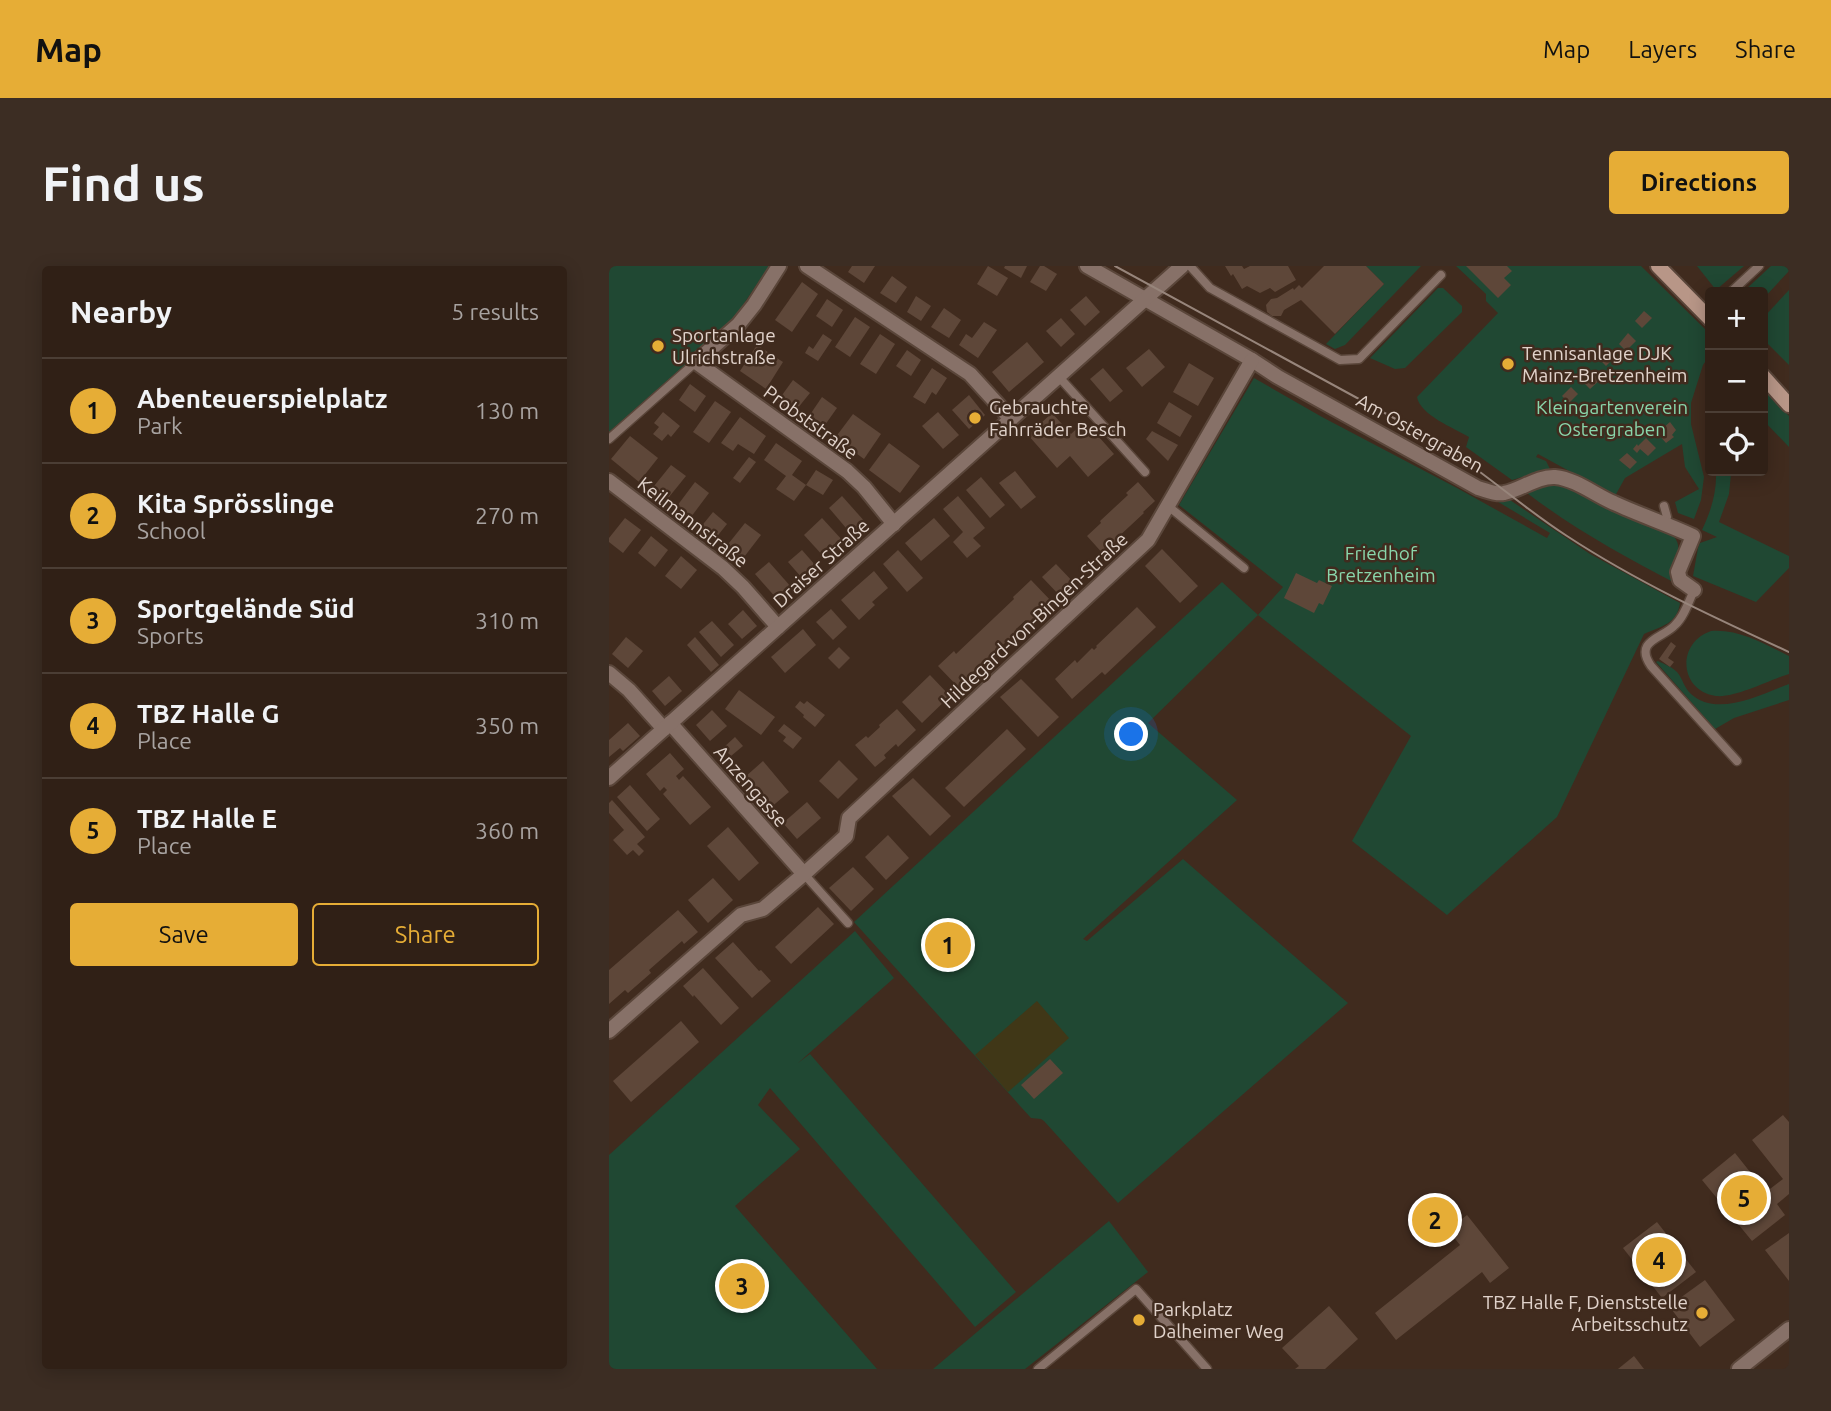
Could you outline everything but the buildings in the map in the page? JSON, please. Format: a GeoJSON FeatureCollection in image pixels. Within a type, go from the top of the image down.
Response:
{"type":"FeatureCollection","features":[{"type":"Feature","properties":{"kind":"main road"},"geometry":{"type":"LineString","coordinates":[[1658,266],[1705,311]]}},
{"type":"Feature","properties":{"kind":"main road"},"geometry":{"type":"LineString","coordinates":[[1768,382],[1789,405]]}},
{"type":"Feature","properties":{"kind":"street"},"geometry":{"type":"LineString","coordinates":[[696,362],[738,325],[779,266]]}},
{"type":"Feature","properties":{"kind":"street"},"geometry":{"type":"LineString","coordinates":[[807,266],[970,374],[1011,419]]}},
{"type":"Feature","properties":{"kind":"street","name":"Am Ostergraben"},"geometry":{"type":"LineString","coordinates":[[1087,266],[1277,377],[1478,488],[1505,493],[1556,477],[1693,536],[1678,572],[1680,580],[1694,590]]}},
{"type":"Feature","properties":{"kind":"street","name":"Draiser Straße"},"geometry":{"type":"LineString","coordinates":[[609,778],[1182,266]]}},
{"type":"Feature","properties":{"kind":"street","name":"Hildegard-von-Bingen-Straße"},"geometry":{"type":"LineString","coordinates":[[609,1031],[741,915],[763,909],[846,836],[849,818],[1148,540],[1252,360]]}},
{"type":"Feature","properties":{"kind":"street","name":"Probststraße"},"geometry":{"type":"LineString","coordinates":[[696,362],[847,471],[864,487],[894,524]]}},
{"type":"Feature","properties":{"kind":"street","name":"Keilmannstraße"},"geometry":{"type":"LineString","coordinates":[[609,481],[723,568],[743,586],[778,627]]}},
{"type":"Feature","properties":{"kind":"street","name":"Anzengasse"},"geometry":{"type":"LineString","coordinates":[[609,673],[667,726],[804,874]]}},
{"type":"Feature","properties":{"kind":"street"},"geometry":{"type":"LineString","coordinates":[[1739,1369],[1789,1329]]}},
{"type":"Feature","properties":{"kind":"lane"},"geometry":{"type":"LineString","coordinates":[[1190,266],[1210,288],[1340,360],[1359,359],[1441,275]]}},
{"type":"Feature","properties":{"kind":"lane"},"geometry":{"type":"LineString","coordinates":[[1736,287],[1759,266]]}},
{"type":"Feature","properties":{"kind":"lane"},"geometry":{"type":"LineString","coordinates":[[609,439],[696,362]]}},
{"type":"Feature","properties":{"kind":"lane"},"geometry":{"type":"LineString","coordinates":[[1059,377],[1145,472]]}},
{"type":"Feature","properties":{"kind":"lane"},"geometry":{"type":"LineString","coordinates":[[1168,506],[1244,568]]}},
{"type":"Feature","properties":{"kind":"lane"},"geometry":{"type":"LineString","coordinates":[[1664,506],[1667,517],[1664,523]]}},
{"type":"Feature","properties":{"kind":"lane"},"geometry":{"type":"LineString","coordinates":[[1694,590],[1675,626],[1652,639],[1646,656],[1651,666],[1737,761]]}},
{"type":"Feature","properties":{"kind":"lane"},"geometry":{"type":"LineString","coordinates":[[804,874],[848,923]]}},
{"type":"Feature","properties":{"kind":"lane"},"geometry":{"type":"LineString","coordinates":[[1038,1369],[1136,1289],[1207,1369]]}},
{"type":"Feature","properties":{"kind":"green space","name":"Sportanlage Ulrichstraße"},"geometry":{"type":"Polygon","coordinates":[[[609,266],[769,266],[729,326],[609,432],[609,266]]]}},
{"type":"Feature","properties":{"kind":"green space"},"geometry":{"type":"Polygon","coordinates":[[[1366,266],[1421,266],[1345,345],[1335,349],[1326,344],[1384,284],[1366,266]]]}},
{"type":"Feature","properties":{"kind":"green space","name":"Kleingartenverein Ostergraben"},"geometry":{"type":"Polygon","coordinates":[[[1456,266],[1641,266],[1705,329],[1705,362],[1691,403],[1691,424],[1704,477],[1701,500],[1694,519],[1678,513],[1675,502],[1699,489],[1685,467],[1682,444],[1625,478],[1615,496],[1538,454],[1536,457],[1546,461],[1550,469],[1512,480],[1466,447],[1469,437],[1424,410],[1417,397],[1498,313],[1486,301],[1486,294],[1456,266]]]}},
{"type":"Feature","properties":{"kind":"green space"},"geometry":{"type":"Polygon","coordinates":[[[1697,266],[1744,266],[1720,287],[1714,287],[1697,266]]]}},
{"type":"Feature","properties":{"kind":"green space"},"geometry":{"type":"Polygon","coordinates":[[[1771,266],[1789,266],[1789,271],[1768,294],[1768,287],[1748,287],[1771,266]]]}},
{"type":"Feature","properties":{"kind":"green space"},"geometry":{"type":"Polygon","coordinates":[[[1438,288],[1443,288],[1462,306],[1462,312],[1405,368],[1395,369],[1370,358],[1438,288]]]}},
{"type":"Feature","properties":{"kind":"green space"},"geometry":{"type":"Polygon","coordinates":[[[1789,290],[1789,365],[1768,344],[1768,313],[1789,290]]]}},
{"type":"Feature","properties":{"kind":"green space","name":"Friedhof Bretzenheim"},"geometry":{"type":"Polygon","coordinates":[[[1254,378],[1547,538],[1550,533],[1495,500],[1507,498],[1590,554],[1680,603],[1672,620],[1644,634],[1557,817],[1447,915],[1352,841],[1411,736],[1258,615],[1283,587],[1179,505],[1254,378]]]}},
{"type":"Feature","properties":{"kind":"green space"},"geometry":{"type":"Polygon","coordinates":[[[1768,393],[1789,416],[1789,447],[1768,425],[1768,393]]]}},
{"type":"Feature","properties":{"kind":"green space"},"geometry":{"type":"Polygon","coordinates":[[[1716,476],[1731,476],[1729,494],[1719,522],[1789,556],[1789,568],[1756,602],[1693,576],[1700,543],[1717,537],[1702,530],[1713,501],[1716,476]]]}},
{"type":"Feature","properties":{"kind":"green space"},"geometry":{"type":"Polygon","coordinates":[[[1554,484],[1671,533],[1678,545],[1670,578],[1675,583],[1599,541],[1527,493],[1554,484]]]}},
{"type":"Feature","properties":{"kind":"green space"},"geometry":{"type":"Polygon","coordinates":[[[1222,582],[1258,615],[1148,723],[1237,800],[1083,939],[1087,941],[1183,859],[1348,1003],[1118,1203],[1044,1121],[1031,1118],[854,922],[1222,582]]]}},
{"type":"Feature","properties":{"kind":"green space"},"geometry":{"type":"Polygon","coordinates":[[[1711,631],[1742,635],[1789,656],[1789,674],[1724,696],[1704,692],[1689,676],[1687,656],[1700,637],[1711,631]]]}},
{"type":"Feature","properties":{"kind":"green space"},"geometry":{"type":"Polygon","coordinates":[[[1656,662],[1677,672],[1689,692],[1702,701],[1713,704],[1739,702],[1789,684],[1789,700],[1734,718],[1715,729],[1656,662]]]}},
{"type":"Feature","properties":{"kind":"green space"},"geometry":{"type":"Polygon","coordinates":[[[855,931],[894,978],[798,1063],[810,1054],[1016,1292],[975,1327],[770,1088],[758,1105],[800,1149],[735,1206],[877,1369],[609,1369],[609,1155],[855,931]]]}},
{"type":"Feature","properties":{"kind":"green space"},"geometry":{"type":"Polygon","coordinates":[[[1109,1221],[1148,1272],[1025,1369],[933,1369],[1109,1221]]]}},
{"type":"Feature","properties":{"kind":"sand"},"geometry":{"type":"Polygon","coordinates":[[[1037,1001],[1069,1038],[1008,1092],[975,1055],[1037,1001]]]}},
{"type":"Feature","properties":{"kind":"tram line"},"geometry":{"type":"LineString","coordinates":[[1115,266],[1440,444],[1553,526],[1621,569],[1789,652]]}},
{"type":"Feature","properties":{"kind":"place","name":"Sportanlage Ulrichstraße"},"geometry":{"type":"Point","coordinates":[658,346]}},
{"type":"Feature","properties":{"kind":"place","name":"Tennisanlage DJK Mainz-Bretzenheim"},"geometry":{"type":"Point","coordinates":[1508,364]}},
{"type":"Feature","properties":{"kind":"place","name":"Gebrauchte Fahrräder Besch"},"geometry":{"type":"Point","coordinates":[975,418]}},
{"type":"Feature","properties":{"kind":"place","name":"Abenteuerspielplatz"},"geometry":{"type":"Point","coordinates":[948,945]}},
{"type":"Feature","properties":{"kind":"place","name":"TBZ Halle E"},"geometry":{"type":"Point","coordinates":[1744,1198]}},
{"type":"Feature","properties":{"kind":"place","name":"Kita Sprösslinge"},"geometry":{"type":"Point","coordinates":[1435,1220]}},
{"type":"Feature","properties":{"kind":"place","name":"TBZ Halle G"},"geometry":{"type":"Point","coordinates":[1659,1260]}},
{"type":"Feature","properties":{"kind":"place","name":"Sportgelände Süd"},"geometry":{"type":"Point","coordinates":[742,1286]}},
{"type":"Feature","properties":{"kind":"place","name":"TBZ Halle F, Dienststelle Arbeitsschutz"},"geometry":{"type":"Point","coordinates":[1702,1313]}},
{"type":"Feature","properties":{"kind":"place","name":"Parkplatz Dalheimer Weg"},"geometry":{"type":"Point","coordinates":[1139,1320]}}]}
